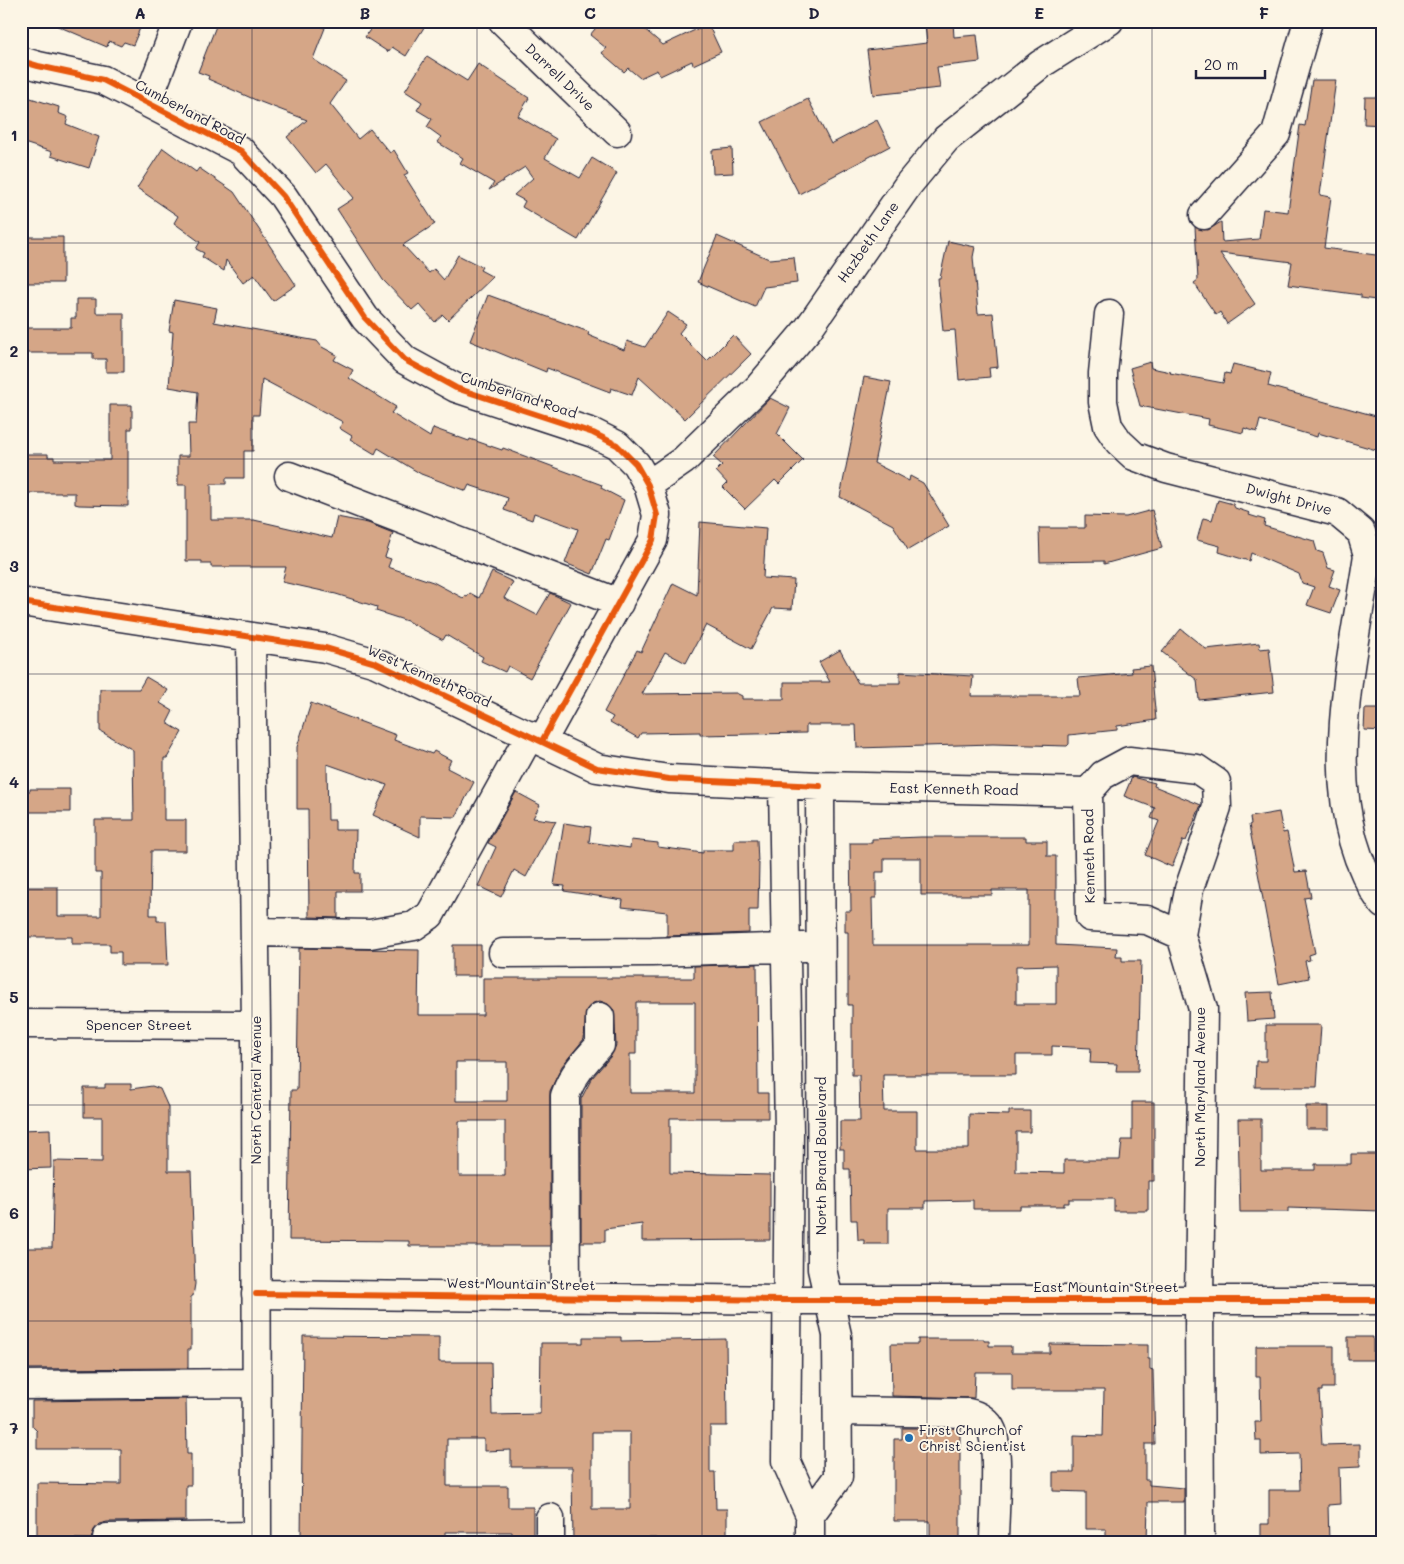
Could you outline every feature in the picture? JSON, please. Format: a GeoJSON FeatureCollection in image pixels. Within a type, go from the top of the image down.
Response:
{"type":"FeatureCollection","features":[{"type":"Feature","properties":{"kind":"street"},"geometry":{"type":"LineString","coordinates":[[147,102],[178,21]]}},
{"type":"Feature","properties":{"kind":"street","name":"Darrell Drive"},"geometry":{"type":"LineString","coordinates":[[503,21],[617,132]]}},
{"type":"Feature","properties":{"kind":"street","name":"Hazbeth Lane"},"geometry":{"type":"LineString","coordinates":[[648,485],[684,460],[765,379],[808,329],[908,184],[946,139],[1041,64],[1109,21]]}},
{"type":"Feature","properties":{"kind":"street"},"geometry":{"type":"LineString","coordinates":[[1204,215],[1276,134],[1308,21]]}},
{"type":"Feature","properties":{"kind":"street","name":"Cumberland Road"},"geometry":{"type":"LineString","coordinates":[[21,60],[38,66],[103,80],[241,151],[283,196],[365,318],[406,360],[456,388],[593,432],[617,445],[636,464],[648,485],[657,514],[653,540],[619,603],[430,915],[414,926],[370,934],[255,932]]}},
{"type":"Feature","properties":{"kind":"street","name":"Dwight Drive"},"geometry":{"type":"LineString","coordinates":[[1109,314],[1103,373],[1103,402],[1108,426],[1119,442],[1134,456],[1166,468],[1337,512],[1361,532],[1368,555],[1347,696],[1342,750],[1345,791],[1353,844],[1363,868],[1383,904]]}},
{"type":"Feature","properties":{"kind":"street"},"geometry":{"type":"LineString","coordinates":[[289,476],[619,603]]}},
{"type":"Feature","properties":{"kind":"street"},"geometry":{"type":"LineString","coordinates":[[1337,512],[1383,532]]}},
{"type":"Feature","properties":{"kind":"street","name":"West Kenneth Road"},"geometry":{"type":"LineString","coordinates":[[21,602],[325,648],[376,663],[597,768],[669,779],[820,786]]}},
{"type":"Feature","properties":{"kind":"street","name":"North Central Avenue"},"geometry":{"type":"LineString","coordinates":[[251,638],[256,1025],[257,1539]]}},
{"type":"Feature","properties":{"kind":"street","name":"North Maryland Avenue"},"geometry":{"type":"LineString","coordinates":[[1088,792],[1103,775],[1129,761],[1197,769],[1216,782],[1217,807],[1189,889],[1181,935],[1203,1009],[1199,1299],[1200,1543]]}},
{"type":"Feature","properties":{"kind":"street"},"geometry":{"type":"LineString","coordinates":[[783,784],[789,1132],[786,1460],[810,1515],[810,1543]]}},
{"type":"Feature","properties":{"kind":"street","name":"East Kenneth Road"},"geometry":{"type":"LineString","coordinates":[[820,786],[1088,792]]}},
{"type":"Feature","properties":{"kind":"street","name":"North Brand Boulevard"},"geometry":{"type":"LineString","coordinates":[[810,1515],[838,1477],[836,1335],[822,1269],[820,786]]}},
{"type":"Feature","properties":{"kind":"street","name":"Kenneth Road"},"geometry":{"type":"LineString","coordinates":[[1088,792],[1090,917],[1147,920],[1181,935]]}},
{"type":"Feature","properties":{"kind":"street"},"geometry":{"type":"LineString","coordinates":[[503,953],[652,952],[820,946]]}},
{"type":"Feature","properties":{"kind":"street"},"geometry":{"type":"LineString","coordinates":[[566,1298],[565,1096],[570,1081],[600,1045],[600,1017]]}},
{"type":"Feature","properties":{"kind":"street","name":"Spencer Street"},"geometry":{"type":"LineString","coordinates":[[21,1024],[256,1025]]}},
{"type":"Feature","properties":{"kind":"street","name":"West Mountain Street"},"geometry":{"type":"LineString","coordinates":[[256,1294],[829,1300]]}},
{"type":"Feature","properties":{"kind":"street","name":"East Mountain Street"},"geometry":{"type":"LineString","coordinates":[[829,1300],[1383,1300]]}},
{"type":"Feature","properties":{"kind":"street"},"geometry":{"type":"LineString","coordinates":[[21,1385],[256,1383]]}},
{"type":"Feature","properties":{"kind":"street"},"geometry":{"type":"LineString","coordinates":[[838,1412],[968,1413],[981,1418],[992,1431],[995,1456],[994,1543]]}},
{"type":"Feature","properties":{"kind":"street"},"geometry":{"type":"LineString","coordinates":[[107,1538],[257,1539]]}},
{"type":"Feature","properties":{"kind":"building"},"geometry":{"type":"Polygon","coordinates":[[[46,21],[143,21],[133,45],[124,42],[121,46],[109,41],[107,47],[46,21]]]}},
{"type":"Feature","properties":{"kind":"building"},"geometry":{"type":"Polygon","coordinates":[[[218,21],[309,21],[325,28],[313,59],[346,81],[330,104],[358,139],[370,129],[390,153],[394,150],[408,173],[404,175],[435,224],[403,245],[429,273],[434,269],[444,280],[458,255],[482,267],[480,270],[493,277],[448,320],[443,315],[435,322],[419,304],[412,310],[383,280],[337,209],[354,198],[326,164],[316,173],[287,137],[307,120],[208,79],[209,76],[198,72],[218,21]]]}},
{"type":"Feature","properties":{"kind":"building"},"geometry":{"type":"Polygon","coordinates":[[[376,21],[428,21],[406,56],[392,47],[388,52],[365,37],[376,21]]]}},
{"type":"Feature","properties":{"kind":"building"},"geometry":{"type":"Polygon","coordinates":[[[596,21],[635,21],[663,45],[708,24],[721,52],[693,65],[692,61],[660,76],[657,70],[640,78],[628,68],[624,72],[602,53],[606,48],[590,35],[595,29],[596,21]]]}},
{"type":"Feature","properties":{"kind":"building"},"geometry":{"type":"Polygon","coordinates":[[[953,22],[954,37],[977,35],[980,62],[937,67],[940,88],[873,95],[867,50],[927,43],[925,25],[953,22]]]}},
{"type":"Feature","properties":{"kind":"building"},"geometry":{"type":"Polygon","coordinates":[[[427,56],[467,81],[478,64],[529,98],[518,116],[556,139],[545,158],[580,178],[592,158],[617,173],[578,240],[522,207],[525,201],[514,195],[533,178],[525,167],[489,190],[494,183],[460,163],[463,158],[437,142],[441,137],[427,127],[432,119],[417,110],[422,102],[405,91],[427,56]]]}},
{"type":"Feature","properties":{"kind":"building"},"geometry":{"type":"Polygon","coordinates":[[[1312,80],[1336,80],[1320,195],[1331,197],[1324,248],[1383,256],[1383,301],[1361,298],[1361,295],[1288,285],[1292,262],[1220,253],[1255,304],[1227,324],[1220,312],[1216,315],[1194,283],[1198,280],[1195,227],[1208,230],[1221,222],[1222,242],[1259,239],[1263,209],[1288,212],[1300,125],[1305,126],[1312,80]]]}},
{"type":"Feature","properties":{"kind":"building"},"geometry":{"type":"Polygon","coordinates":[[[21,95],[59,107],[58,113],[68,117],[66,124],[99,137],[89,168],[51,156],[52,152],[21,142],[21,95]]]}},
{"type":"Feature","properties":{"kind":"building"},"geometry":{"type":"Polygon","coordinates":[[[1365,97],[1383,97],[1383,125],[1364,124],[1365,97]]]}},
{"type":"Feature","properties":{"kind":"building"},"geometry":{"type":"Polygon","coordinates":[[[808,99],[831,144],[877,120],[890,146],[799,194],[762,122],[808,99]]]}},
{"type":"Feature","properties":{"kind":"building"},"geometry":{"type":"Polygon","coordinates":[[[163,148],[196,172],[199,168],[234,192],[296,285],[273,301],[254,275],[243,283],[226,260],[224,271],[202,257],[204,253],[196,249],[200,242],[174,223],[178,216],[137,188],[163,148]]]}},
{"type":"Feature","properties":{"kind":"building"},"geometry":{"type":"Polygon","coordinates":[[[732,148],[733,173],[713,174],[712,150],[732,148]]]}},
{"type":"Feature","properties":{"kind":"building"},"geometry":{"type":"Polygon","coordinates":[[[717,236],[769,259],[794,257],[797,283],[764,287],[755,307],[698,282],[717,236]]]}},
{"type":"Feature","properties":{"kind":"building"},"geometry":{"type":"Polygon","coordinates":[[[21,237],[63,237],[63,283],[21,283],[21,237]]]}},
{"type":"Feature","properties":{"kind":"building"},"geometry":{"type":"Polygon","coordinates":[[[948,241],[975,247],[973,257],[978,314],[993,313],[998,367],[989,368],[990,377],[959,380],[955,330],[943,331],[938,278],[940,278],[948,241]]]}},
{"type":"Feature","properties":{"kind":"building"},"geometry":{"type":"Polygon","coordinates":[[[488,295],[589,332],[588,335],[624,350],[627,341],[645,347],[668,312],[686,324],[679,333],[707,361],[733,335],[751,354],[685,419],[639,377],[632,395],[611,388],[610,392],[547,368],[546,372],[470,341],[488,295]]]}},
{"type":"Feature","properties":{"kind":"building"},"geometry":{"type":"Polygon","coordinates":[[[76,299],[96,299],[96,313],[124,313],[124,372],[106,372],[106,359],[93,359],[93,353],[21,353],[21,328],[71,328],[71,318],[76,318],[76,299]]]}},
{"type":"Feature","properties":{"kind":"building"},"geometry":{"type":"Polygon","coordinates":[[[174,300],[217,308],[214,322],[317,341],[322,347],[337,355],[334,360],[353,370],[349,378],[396,407],[391,413],[430,437],[433,428],[469,441],[470,439],[502,450],[503,448],[602,485],[601,488],[624,500],[609,540],[606,539],[592,574],[565,563],[578,529],[534,513],[532,520],[504,510],[508,498],[469,485],[466,491],[421,474],[378,448],[375,454],[350,439],[352,436],[339,428],[343,422],[262,379],[259,415],[253,415],[253,451],[244,451],[244,478],[226,478],[226,484],[211,484],[211,520],[254,520],[332,538],[337,517],[368,523],[393,533],[385,557],[391,559],[388,567],[433,582],[463,598],[467,597],[470,593],[479,598],[492,572],[513,582],[504,598],[537,615],[550,593],[571,603],[530,678],[508,666],[505,672],[481,661],[483,657],[446,635],[443,640],[407,621],[376,611],[377,607],[336,594],[282,582],[286,567],[211,567],[211,564],[202,564],[202,561],[186,561],[186,485],[178,485],[178,456],[189,456],[188,424],[196,424],[198,392],[169,387],[173,332],[169,331],[174,300]]]}},
{"type":"Feature","properties":{"kind":"building"},"geometry":{"type":"Polygon","coordinates":[[[1150,362],[1151,368],[1223,383],[1225,373],[1230,374],[1233,364],[1271,373],[1268,386],[1383,418],[1383,452],[1318,433],[1317,437],[1260,420],[1257,432],[1244,428],[1243,433],[1208,425],[1209,419],[1140,406],[1130,368],[1150,362]]]}},
{"type":"Feature","properties":{"kind":"building"},"geometry":{"type":"Polygon","coordinates":[[[864,377],[891,382],[874,463],[909,481],[910,476],[923,483],[949,526],[908,550],[893,525],[840,497],[864,377]]]}},
{"type":"Feature","properties":{"kind":"building"},"geometry":{"type":"Polygon","coordinates":[[[770,398],[790,408],[777,434],[803,460],[779,484],[775,480],[745,509],[723,487],[727,483],[716,471],[722,465],[713,457],[770,398]]]}},
{"type":"Feature","properties":{"kind":"building"},"geometry":{"type":"Polygon","coordinates":[[[110,405],[132,405],[132,429],[128,429],[128,506],[79,505],[75,504],[75,493],[21,493],[21,454],[48,454],[48,457],[54,457],[54,460],[110,460],[110,405]]]}},
{"type":"Feature","properties":{"kind":"building"},"geometry":{"type":"Polygon","coordinates":[[[1218,500],[1233,504],[1235,508],[1250,513],[1249,515],[1265,520],[1264,526],[1314,541],[1317,551],[1323,553],[1328,568],[1335,570],[1329,586],[1340,590],[1331,613],[1307,605],[1314,587],[1302,583],[1299,574],[1251,553],[1249,561],[1219,552],[1220,546],[1197,540],[1203,518],[1212,520],[1218,500]]]}},
{"type":"Feature","properties":{"kind":"building"},"geometry":{"type":"Polygon","coordinates":[[[1152,510],[1162,548],[1104,564],[1104,561],[1040,562],[1039,528],[1085,528],[1085,516],[1126,517],[1152,510]]]}},
{"type":"Feature","properties":{"kind":"building"},"geometry":{"type":"Polygon","coordinates":[[[700,522],[766,528],[763,578],[794,580],[792,609],[773,608],[751,649],[706,625],[686,663],[665,652],[642,694],[736,693],[742,696],[742,699],[784,699],[784,682],[830,682],[819,662],[840,650],[858,683],[900,683],[900,672],[973,676],[971,696],[1080,696],[1078,678],[1132,673],[1131,668],[1151,666],[1156,720],[1117,726],[1117,730],[1069,735],[1069,744],[1067,746],[993,744],[857,748],[856,725],[806,725],[806,733],[700,735],[700,732],[641,733],[638,738],[610,722],[613,717],[604,712],[637,650],[641,652],[673,583],[697,595],[700,522]]]}},
{"type":"Feature","properties":{"kind":"building"},"geometry":{"type":"Polygon","coordinates":[[[1181,629],[1206,649],[1259,643],[1260,649],[1269,648],[1274,692],[1199,700],[1197,680],[1162,652],[1181,629]]]}},
{"type":"Feature","properties":{"kind":"building"},"geometry":{"type":"Polygon","coordinates":[[[146,677],[168,690],[160,703],[173,711],[167,723],[182,732],[167,758],[164,758],[164,820],[186,820],[186,851],[151,851],[150,915],[157,915],[157,921],[166,921],[168,965],[121,965],[121,952],[110,952],[110,944],[72,944],[72,937],[21,937],[21,887],[58,887],[58,916],[101,916],[101,873],[95,873],[95,820],[134,820],[133,750],[100,731],[100,689],[139,689],[146,677]]]}},
{"type":"Feature","properties":{"kind":"building"},"geometry":{"type":"Polygon","coordinates":[[[311,703],[396,735],[394,740],[432,754],[434,751],[451,760],[447,768],[474,782],[456,817],[420,816],[420,837],[373,815],[387,785],[327,764],[328,820],[335,820],[335,830],[356,830],[355,873],[360,873],[360,891],[338,891],[338,918],[309,917],[308,809],[297,809],[297,747],[311,703]]]}},
{"type":"Feature","properties":{"kind":"building"},"geometry":{"type":"Polygon","coordinates":[[[1365,709],[1383,709],[1383,731],[1364,730],[1365,709]]]}},
{"type":"Feature","properties":{"kind":"building"},"geometry":{"type":"Polygon","coordinates":[[[1132,777],[1155,783],[1154,786],[1201,805],[1186,841],[1183,840],[1172,867],[1145,855],[1159,821],[1151,818],[1155,808],[1124,796],[1132,777]]]}},
{"type":"Feature","properties":{"kind":"building"},"geometry":{"type":"Polygon","coordinates":[[[30,789],[70,789],[70,812],[21,812],[21,791],[30,791],[30,789]]]}},
{"type":"Feature","properties":{"kind":"building"},"geometry":{"type":"Polygon","coordinates":[[[516,792],[540,805],[533,818],[556,821],[526,877],[514,870],[501,897],[478,886],[496,847],[488,843],[516,792]]]}},
{"type":"Feature","properties":{"kind":"building"},"geometry":{"type":"Polygon","coordinates":[[[1279,812],[1283,833],[1287,832],[1295,872],[1306,871],[1311,897],[1304,898],[1315,953],[1309,955],[1310,960],[1305,961],[1309,978],[1279,984],[1249,825],[1251,824],[1250,817],[1279,812]]]}},
{"type":"Feature","properties":{"kind":"building"},"geometry":{"type":"Polygon","coordinates":[[[564,823],[591,827],[589,842],[630,848],[631,840],[658,843],[658,847],[703,853],[703,850],[734,850],[734,840],[757,840],[759,863],[758,910],[749,910],[749,933],[667,936],[667,912],[622,907],[623,900],[564,891],[565,886],[554,885],[564,823]]]}},
{"type":"Feature","properties":{"kind":"building"},"geometry":{"type":"Polygon","coordinates":[[[1026,837],[1026,841],[1047,841],[1047,856],[1056,856],[1056,945],[1117,948],[1116,957],[1122,957],[1122,961],[1141,961],[1138,1071],[1116,1071],[1117,1064],[1090,1063],[1091,1048],[1052,1046],[1052,1055],[1016,1055],[1016,1075],[883,1075],[884,1111],[917,1111],[917,1149],[969,1149],[969,1114],[1009,1115],[1009,1111],[1030,1111],[1030,1132],[1016,1132],[1016,1172],[1064,1173],[1064,1160],[1120,1160],[1122,1140],[1132,1140],[1132,1102],[1154,1102],[1154,1181],[1148,1181],[1148,1211],[1114,1211],[1114,1199],[1069,1199],[1069,1203],[1064,1203],[1064,1206],[1020,1206],[1020,1209],[973,1209],[973,1200],[925,1201],[925,1208],[888,1208],[888,1244],[864,1244],[864,1240],[858,1240],[857,1220],[851,1220],[850,1169],[844,1169],[844,1149],[840,1149],[840,1121],[860,1121],[859,1075],[852,1075],[852,1005],[848,1005],[848,932],[845,932],[845,911],[851,911],[850,843],[872,843],[872,839],[1026,837]],[[884,858],[884,872],[876,872],[876,898],[872,898],[873,945],[1029,945],[1029,890],[992,890],[992,895],[921,895],[921,858],[884,858]],[[1056,965],[1016,966],[1016,1004],[1056,1004],[1056,965]]]}},
{"type":"Feature","properties":{"kind":"building"},"geometry":{"type":"Polygon","coordinates":[[[453,945],[481,945],[481,976],[453,976],[453,945]]]}},
{"type":"Feature","properties":{"kind":"building"},"geometry":{"type":"Polygon","coordinates":[[[299,948],[419,950],[418,1015],[483,1015],[483,978],[694,978],[694,966],[757,964],[758,1093],[768,1093],[768,1118],[670,1118],[670,1173],[770,1175],[770,1240],[642,1241],[642,1224],[605,1229],[605,1242],[581,1242],[581,1099],[592,1078],[611,1056],[616,1045],[614,1010],[608,1004],[600,1001],[593,1003],[586,1010],[584,1039],[562,1066],[550,1091],[550,1246],[409,1246],[409,1241],[289,1240],[291,1090],[297,1090],[299,948]],[[636,1002],[636,1054],[630,1054],[630,1093],[695,1093],[695,1002],[636,1002]],[[456,1062],[456,1101],[507,1101],[507,1062],[456,1062]],[[459,1121],[459,1176],[505,1176],[505,1121],[459,1121]]]}},
{"type":"Feature","properties":{"kind":"building"},"geometry":{"type":"Polygon","coordinates":[[[1272,992],[1274,1019],[1247,1021],[1245,993],[1272,992]]]}},
{"type":"Feature","properties":{"kind":"building"},"geometry":{"type":"Polygon","coordinates":[[[1266,1025],[1321,1025],[1317,1087],[1255,1087],[1256,1061],[1266,1061],[1266,1025]]]}},
{"type":"Feature","properties":{"kind":"building"},"geometry":{"type":"Polygon","coordinates":[[[105,1084],[131,1084],[131,1089],[152,1086],[160,1089],[168,1107],[168,1171],[191,1171],[195,1284],[193,1296],[191,1296],[191,1349],[188,1349],[188,1368],[21,1369],[21,1248],[52,1248],[54,1161],[102,1162],[102,1117],[84,1117],[84,1088],[105,1088],[105,1084]]]}},
{"type":"Feature","properties":{"kind":"building"},"geometry":{"type":"Polygon","coordinates":[[[1306,1106],[1329,1106],[1329,1129],[1306,1129],[1306,1106]]]}},
{"type":"Feature","properties":{"kind":"building"},"geometry":{"type":"Polygon","coordinates":[[[1238,1119],[1261,1119],[1261,1170],[1315,1170],[1315,1164],[1351,1164],[1351,1154],[1381,1154],[1381,1211],[1288,1208],[1288,1212],[1240,1212],[1238,1119]]]}},
{"type":"Feature","properties":{"kind":"building"},"geometry":{"type":"Polygon","coordinates":[[[50,1129],[51,1168],[21,1169],[21,1130],[50,1129]]]}},
{"type":"Feature","properties":{"kind":"building"},"geometry":{"type":"Polygon","coordinates":[[[303,1336],[439,1337],[439,1362],[491,1362],[492,1415],[540,1414],[541,1343],[583,1343],[583,1337],[621,1337],[621,1341],[726,1339],[727,1426],[710,1426],[710,1472],[715,1472],[716,1509],[727,1509],[727,1537],[717,1539],[685,1539],[685,1542],[657,1542],[657,1538],[601,1538],[601,1543],[573,1543],[572,1467],[511,1467],[511,1450],[484,1451],[484,1439],[447,1439],[447,1486],[508,1486],[508,1507],[533,1507],[533,1543],[512,1543],[512,1532],[445,1532],[445,1541],[440,1541],[440,1543],[301,1543],[303,1336]],[[592,1432],[592,1509],[630,1509],[630,1432],[592,1432]]]}},
{"type":"Feature","properties":{"kind":"building"},"geometry":{"type":"Polygon","coordinates":[[[1348,1337],[1373,1337],[1373,1360],[1348,1360],[1348,1337]]]}},
{"type":"Feature","properties":{"kind":"building"},"geometry":{"type":"Polygon","coordinates":[[[918,1339],[984,1339],[984,1341],[989,1341],[989,1346],[1011,1346],[1011,1353],[1050,1353],[1050,1344],[1148,1345],[1150,1369],[1153,1370],[1155,1444],[1145,1444],[1145,1480],[1149,1480],[1149,1485],[1184,1488],[1184,1502],[1148,1502],[1147,1543],[1106,1543],[1106,1529],[1086,1529],[1086,1492],[1053,1491],[1053,1472],[1074,1472],[1074,1435],[1103,1436],[1104,1390],[1012,1390],[1012,1372],[975,1372],[974,1398],[892,1396],[891,1344],[918,1344],[918,1339]]]}},
{"type":"Feature","properties":{"kind":"building"},"geometry":{"type":"Polygon","coordinates":[[[1256,1346],[1334,1346],[1334,1388],[1322,1388],[1322,1391],[1319,1391],[1322,1445],[1360,1444],[1360,1467],[1339,1468],[1340,1504],[1328,1505],[1329,1543],[1261,1543],[1261,1524],[1269,1524],[1269,1490],[1300,1490],[1299,1454],[1261,1455],[1261,1441],[1256,1441],[1255,1422],[1261,1422],[1260,1377],[1256,1377],[1256,1346]]]}},
{"type":"Feature","properties":{"kind":"building"},"geometry":{"type":"Polygon","coordinates":[[[186,1399],[187,1454],[191,1454],[191,1485],[186,1485],[186,1521],[107,1522],[99,1524],[94,1530],[91,1539],[37,1538],[37,1483],[121,1484],[121,1449],[37,1449],[37,1431],[32,1426],[32,1401],[186,1399]]]}},
{"type":"Feature","properties":{"kind":"building"},"geometry":{"type":"Polygon","coordinates":[[[902,1428],[960,1428],[960,1543],[930,1543],[930,1521],[894,1521],[894,1439],[902,1439],[902,1428]]]}},
{"type":"Feature","properties":{"kind":"cycle path"},"geometry":{"type":"LineString","coordinates":[[21,61],[103,80],[241,151],[283,196],[365,318],[405,360],[456,388],[593,433],[617,445],[636,464],[648,485],[657,515],[653,540],[542,741]]}},
{"type":"Feature","properties":{"kind":"cycle path"},"geometry":{"type":"LineString","coordinates":[[21,602],[325,648],[376,663],[597,768],[669,779],[820,786]]}},
{"type":"Feature","properties":{"kind":"cycle path"},"geometry":{"type":"LineString","coordinates":[[256,1294],[786,1300],[1383,1300]]}},
{"type":"Feature","properties":{"kind":"place","name":"First Church of Christ Scientist"},"geometry":{"type":"Point","coordinates":[909,1438]}}]}
